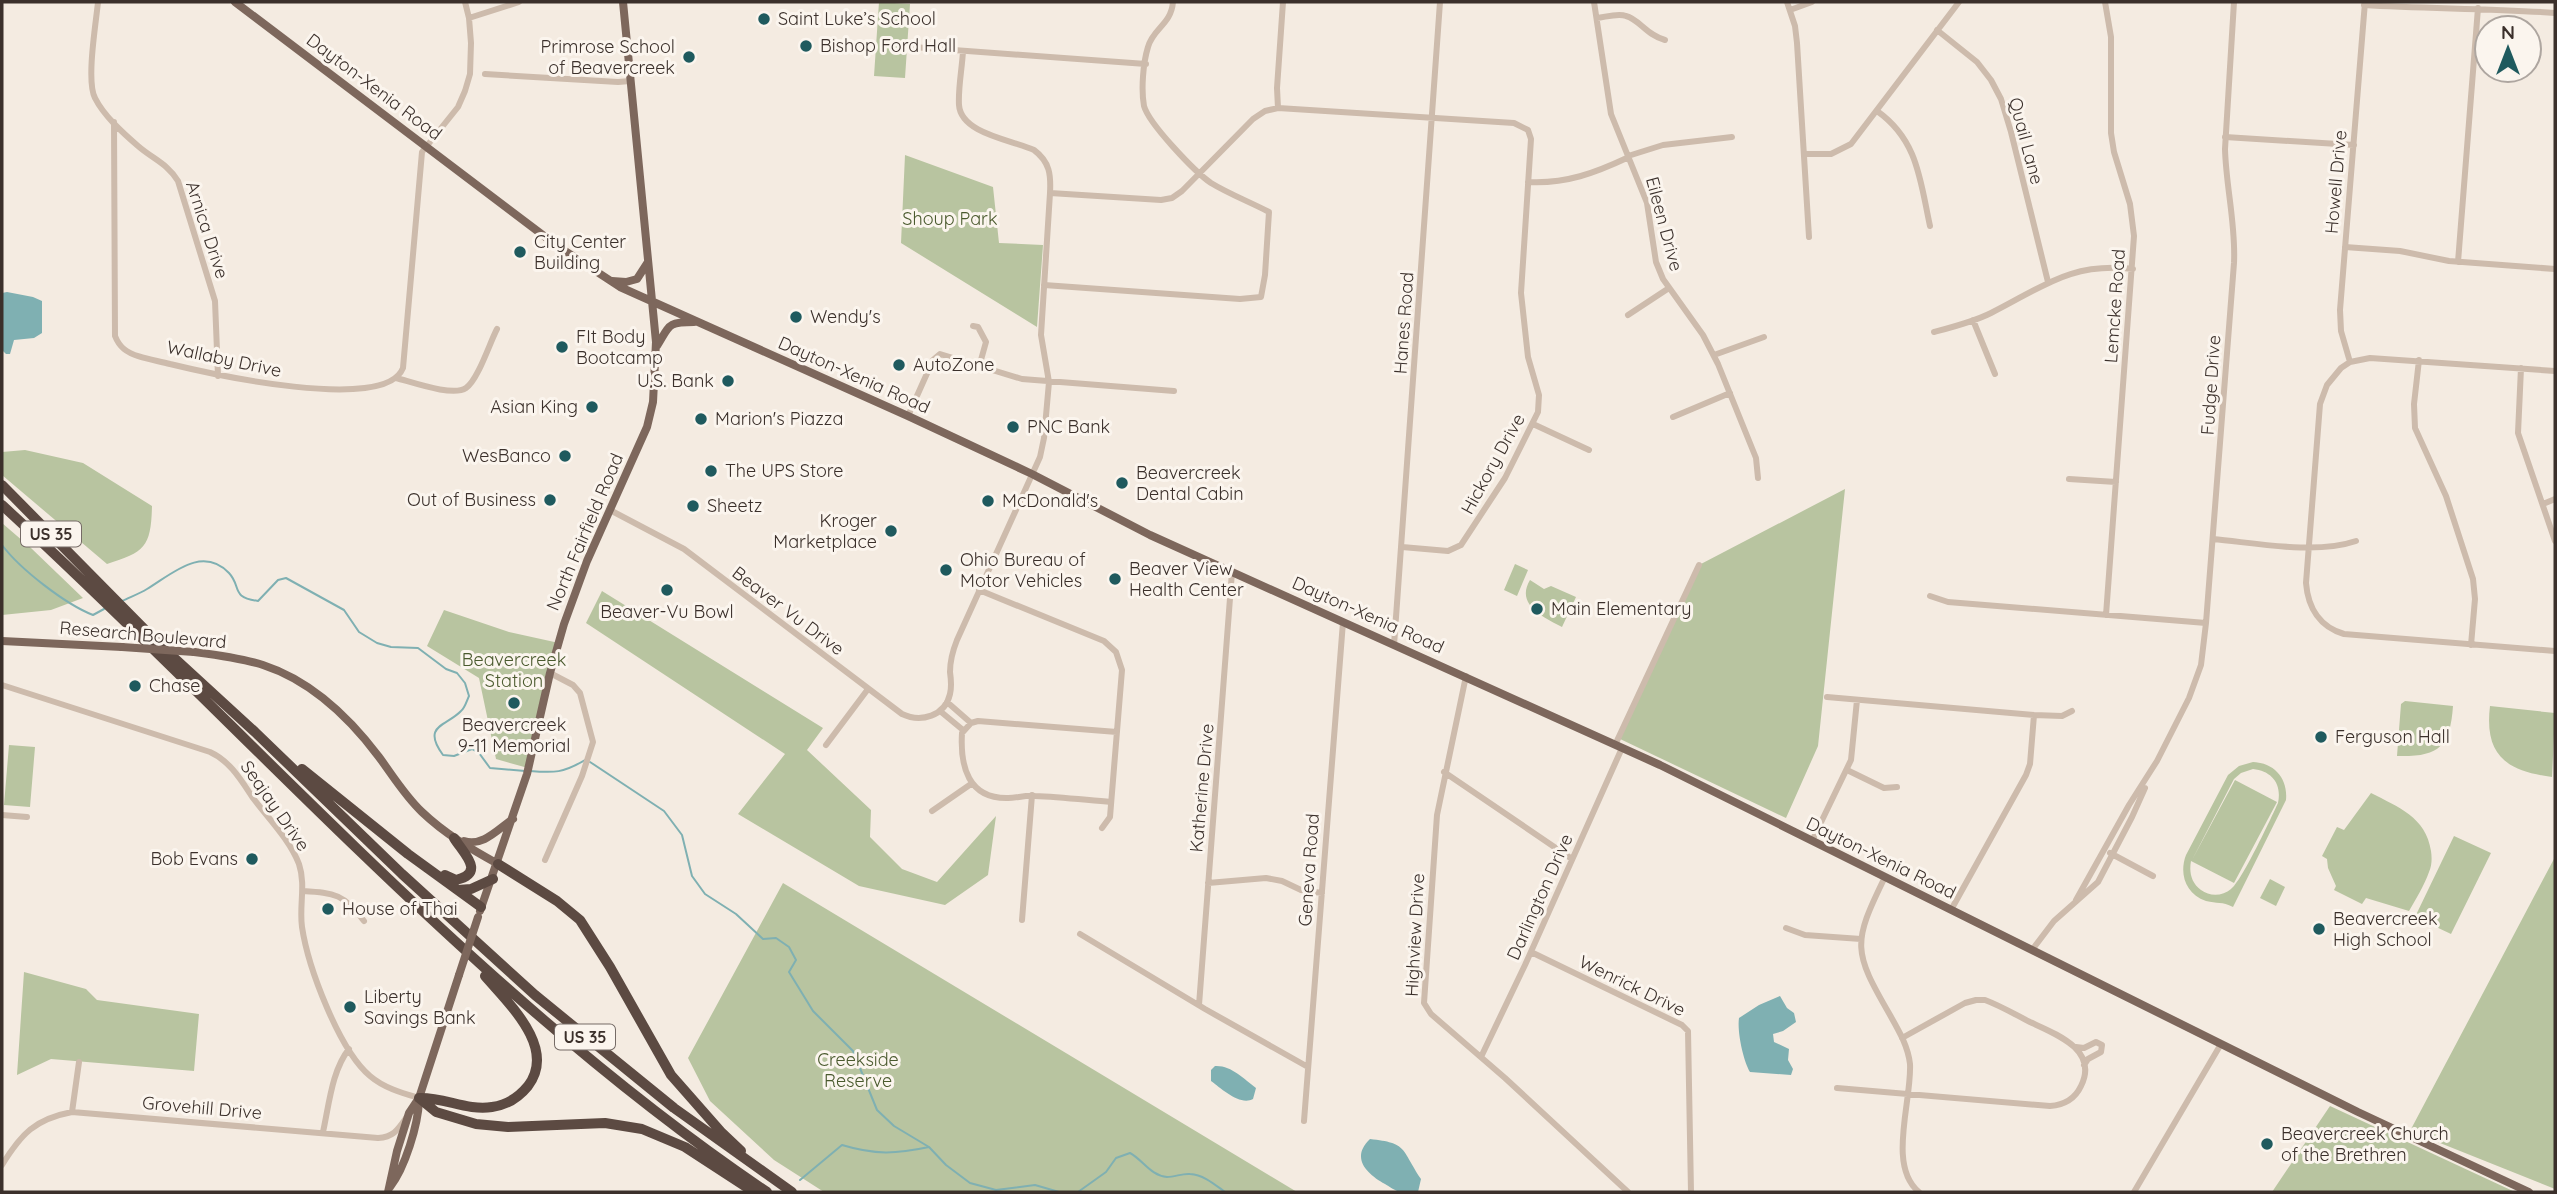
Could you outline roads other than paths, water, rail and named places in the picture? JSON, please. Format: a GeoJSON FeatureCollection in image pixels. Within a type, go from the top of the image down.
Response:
{"type":"FeatureCollection","features":[{"type":"Feature","properties":{"kind":"highway","name":"US 35"},"geometry":{"type":"LineString","coordinates":[[2,485],[100,583],[124,614],[274,770],[450,937],[583,1055],[767,1192]]}},
{"type":"Feature","properties":{"kind":"highway","name":"US 35"},"geometry":{"type":"LineString","coordinates":[[2,505],[90,588],[160,645],[255,732],[402,874],[535,995],[644,1084],[792,1192]]}},
{"type":"Feature","properties":{"kind":"highway"},"geometry":{"type":"LineString","coordinates":[[255,732],[457,890],[480,912]]}},
{"type":"Feature","properties":{"kind":"highway"},"geometry":{"type":"LineString","coordinates":[[408,854],[456,880],[465,878],[472,866],[470,859],[454,838]]}},
{"type":"Feature","properties":{"kind":"highway"},"geometry":{"type":"LineString","coordinates":[[498,864],[557,901],[580,920],[671,1075],[722,1133],[781,1185]]}},
{"type":"Feature","properties":{"kind":"highway"},"geometry":{"type":"LineString","coordinates":[[457,890],[471,889],[493,879]]}},
{"type":"Feature","properties":{"kind":"highway"},"geometry":{"type":"LineString","coordinates":[[419,1098],[436,1097],[469,1108],[492,1107],[510,1102],[521,1095],[539,1065],[537,1049],[509,1004],[450,937]]}},
{"type":"Feature","properties":{"kind":"highway"},"geometry":{"type":"LineString","coordinates":[[419,1098],[436,1112],[476,1124],[508,1127],[605,1124],[642,1129],[685,1147],[754,1192]]}},
{"type":"Feature","properties":{"kind":"main road","name":"Dayton-Xenia Road"},"geometry":{"type":"LineString","coordinates":[[235,2],[556,245],[609,281],[908,416],[1232,572],[1671,770],[2401,1133],[2529,1192]]}},
{"type":"Feature","properties":{"kind":"main road","name":"North Fairfield Road"},"geometry":{"type":"LineString","coordinates":[[389,1190],[398,1177],[418,1116],[419,1098],[519,803],[550,673],[587,561],[647,427],[653,402],[656,348],[623,2]]}},
{"type":"Feature","properties":{"kind":"main road"},"geometry":{"type":"LineString","coordinates":[[609,281],[626,282],[637,279],[648,262]]}},
{"type":"Feature","properties":{"kind":"main road"},"geometry":{"type":"LineString","coordinates":[[656,348],[673,322],[697,322]]}},
{"type":"Feature","properties":{"kind":"main road","name":"Research Boulevard"},"geometry":{"type":"LineString","coordinates":[[2,641],[194,652],[237,658],[287,675],[313,690],[353,725],[422,813],[454,838],[498,864]]}},
{"type":"Feature","properties":{"kind":"main road"},"geometry":{"type":"LineString","coordinates":[[454,838],[469,843],[483,841],[514,818]]}},
{"type":"Feature","properties":{"kind":"main road","name":"North Fairfield Road"},"geometry":{"type":"LineString","coordinates":[[389,1190],[393,1163],[409,1113],[419,1098]]}},
{"type":"Feature","properties":{"kind":"street","name":"Arnica Drive"},"geometry":{"type":"LineString","coordinates":[[98,2],[92,90],[100,106],[114,122],[142,149],[168,167],[178,181],[215,301],[218,376]]}},
{"type":"Feature","properties":{"kind":"street"},"geometry":{"type":"LineString","coordinates":[[465,2],[469,18],[470,75],[458,107],[422,152],[403,368],[396,378],[447,391],[464,390],[472,382],[497,329]]}},
{"type":"Feature","properties":{"kind":"street"},"geometry":{"type":"LineString","coordinates":[[469,18],[519,2]]}},
{"type":"Feature","properties":{"kind":"street"},"geometry":{"type":"LineString","coordinates":[[1044,285],[1243,299],[1261,297],[1269,212],[1210,182],[1152,123],[1143,99],[1150,41],[1168,21],[1174,2]]}},
{"type":"Feature","properties":{"kind":"street"},"geometry":{"type":"LineString","coordinates":[[1050,193],[1164,200],[1179,194],[1253,119],[1265,111],[1278,108],[1283,2]]}},
{"type":"Feature","properties":{"kind":"street","name":"Hanes Road"},"geometry":{"type":"LineString","coordinates":[[1394,645],[1440,2]]}},
{"type":"Feature","properties":{"kind":"street","name":"Eileen Drive"},"geometry":{"type":"LineString","coordinates":[[1594,2],[1611,114],[1647,203],[1656,262],[1669,288],[1714,355],[1756,458],[1758,478]]}},
{"type":"Feature","properties":{"kind":"street"},"geometry":{"type":"LineString","coordinates":[[1787,2],[1797,43],[1809,237]]}},
{"type":"Feature","properties":{"kind":"street"},"geometry":{"type":"LineString","coordinates":[[1790,10],[1812,2]]}},
{"type":"Feature","properties":{"kind":"street"},"geometry":{"type":"LineString","coordinates":[[1804,154],[1826,155],[1846,147],[1855,139],[1959,2]]}},
{"type":"Feature","properties":{"kind":"street","name":"Lemcke Road"},"geometry":{"type":"LineString","coordinates":[[2105,2],[2111,37],[2111,133],[2131,211],[2134,236],[2106,615]]}},
{"type":"Feature","properties":{"kind":"street","name":"Fudge Drive"},"geometry":{"type":"LineString","coordinates":[[2032,950],[2052,923],[2095,886],[2113,855],[2198,674],[2206,623],[2235,263],[2235,231],[2225,171],[2234,2]]}},
{"type":"Feature","properties":{"kind":"street"},"geometry":{"type":"LineString","coordinates":[[2364,4],[2555,13]]}},
{"type":"Feature","properties":{"kind":"street","name":"Howell Drive"},"geometry":{"type":"LineString","coordinates":[[2350,362],[2340,324],[2364,4]]}},
{"type":"Feature","properties":{"kind":"street"},"geometry":{"type":"LineString","coordinates":[[2458,262],[2478,8]]}},
{"type":"Feature","properties":{"kind":"street"},"geometry":{"type":"LineString","coordinates":[[1597,18],[1628,16],[1652,36],[1665,40]]}},
{"type":"Feature","properties":{"kind":"street","name":"Quail Lane"},"geometry":{"type":"LineString","coordinates":[[1937,30],[1977,62],[2001,99],[2009,121],[2048,282]]}},
{"type":"Feature","properties":{"kind":"street"},"geometry":{"type":"LineString","coordinates":[[913,47],[1146,64]]}},
{"type":"Feature","properties":{"kind":"street"},"geometry":{"type":"LineString","coordinates":[[963,51],[959,103],[963,118],[973,128],[1029,148],[1042,157],[1049,170],[1050,193],[1041,336],[1049,382],[1043,446],[954,649],[951,690],[947,702],[940,710],[963,730]]}},
{"type":"Feature","properties":{"kind":"street"},"geometry":{"type":"LineString","coordinates":[[485,74],[630,81]]}},
{"type":"Feature","properties":{"kind":"street","name":"Hickory Drive"},"geometry":{"type":"LineString","coordinates":[[1278,108],[1521,125],[1531,135],[1521,293],[1528,357],[1539,395],[1539,408],[1505,478],[1461,545],[1448,551],[1402,547]]}},
{"type":"Feature","properties":{"kind":"street"},"geometry":{"type":"LineString","coordinates":[[1877,111],[1898,128],[1911,149],[1930,226]]}},
{"type":"Feature","properties":{"kind":"street","name":"Wallaby Drive"},"geometry":{"type":"LineString","coordinates":[[114,122],[117,340],[125,350],[218,376],[267,385],[340,389],[370,386],[396,378]]}},
{"type":"Feature","properties":{"kind":"street"},"geometry":{"type":"LineString","coordinates":[[1528,182],[1555,182],[1583,177],[1663,145],[1732,137]]}},
{"type":"Feature","properties":{"kind":"street"},"geometry":{"type":"LineString","coordinates":[[2225,137],[2354,145]]}},
{"type":"Feature","properties":{"kind":"street"},"geometry":{"type":"LineString","coordinates":[[2345,247],[2400,251],[2458,262],[2555,269]]}},
{"type":"Feature","properties":{"kind":"street"},"geometry":{"type":"LineString","coordinates":[[1934,332],[1973,320],[2068,273],[2088,268],[2133,269]]}},
{"type":"Feature","properties":{"kind":"street"},"geometry":{"type":"LineString","coordinates":[[1628,314],[1669,288]]}},
{"type":"Feature","properties":{"kind":"street"},"geometry":{"type":"LineString","coordinates":[[1973,320],[1995,374]]}},
{"type":"Feature","properties":{"kind":"street"},"geometry":{"type":"LineString","coordinates":[[973,326],[978,327],[986,342],[979,367]]}},
{"type":"Feature","properties":{"kind":"street"},"geometry":{"type":"LineString","coordinates":[[1714,355],[1764,337]]}},
{"type":"Feature","properties":{"kind":"street"},"geometry":{"type":"LineString","coordinates":[[908,416],[937,356],[945,354],[1009,377],[1174,391]]}},
{"type":"Feature","properties":{"kind":"street"},"geometry":{"type":"LineString","coordinates":[[2555,371],[2383,358],[2350,362],[2330,380],[2320,404],[2307,596],[2313,611],[2328,627],[2350,635],[2555,651]]}},
{"type":"Feature","properties":{"kind":"street"},"geometry":{"type":"LineString","coordinates":[[2419,360],[2414,404],[2415,428],[2446,496],[2473,579],[2475,598],[2471,645]]}},
{"type":"Feature","properties":{"kind":"street"},"geometry":{"type":"LineString","coordinates":[[2521,368],[2518,433],[2555,541]]}},
{"type":"Feature","properties":{"kind":"street"},"geometry":{"type":"LineString","coordinates":[[1673,416],[1730,393]]}},
{"type":"Feature","properties":{"kind":"street"},"geometry":{"type":"LineString","coordinates":[[1533,424],[1589,450]]}},
{"type":"Feature","properties":{"kind":"street"},"geometry":{"type":"LineString","coordinates":[[2068,479],[2116,482]]}},
{"type":"Feature","properties":{"kind":"street"},"geometry":{"type":"LineString","coordinates":[[2543,504],[2555,499]]}},
{"type":"Feature","properties":{"kind":"street","name":"Beaver Vu Drive"},"geometry":{"type":"LineString","coordinates":[[610,510],[684,549],[868,689],[911,718],[926,718],[940,710]]}},
{"type":"Feature","properties":{"kind":"street"},"geometry":{"type":"LineString","coordinates":[[2213,539],[2309,546],[2335,546],[2356,541]]}},
{"type":"Feature","properties":{"kind":"street","name":"Darlington Drive"},"geometry":{"type":"LineString","coordinates":[[1481,1057],[1531,952],[1699,565]]}},
{"type":"Feature","properties":{"kind":"street","name":"Katherine Drive"},"geometry":{"type":"LineString","coordinates":[[1199,1005],[1232,572]]}},
{"type":"Feature","properties":{"kind":"street"},"geometry":{"type":"LineString","coordinates":[[979,590],[1104,641],[1119,657],[1122,670],[1110,817],[1102,828]]}},
{"type":"Feature","properties":{"kind":"street"},"geometry":{"type":"LineString","coordinates":[[1930,596],[1948,602],[2206,623]]}},
{"type":"Feature","properties":{"kind":"street","name":"Geneva Road"},"geometry":{"type":"LineString","coordinates":[[1304,1121],[1343,622]]}},
{"type":"Feature","properties":{"kind":"street"},"geometry":{"type":"LineString","coordinates":[[545,860],[582,776],[591,751],[592,734],[580,694],[573,685],[550,673]]}},
{"type":"Feature","properties":{"kind":"street","name":"Highview Drive"},"geometry":{"type":"LineString","coordinates":[[1466,676],[1436,817],[1423,997],[1425,1007],[1628,1192]]}},
{"type":"Feature","properties":{"kind":"street","name":"Seajay Drive"},"geometry":{"type":"LineString","coordinates":[[2,685],[221,757],[295,855],[301,871],[301,918],[304,937],[325,1005],[349,1049],[363,1069],[378,1082],[419,1098]]}},
{"type":"Feature","properties":{"kind":"street"},"geometry":{"type":"LineString","coordinates":[[826,746],[868,689]]}},
{"type":"Feature","properties":{"kind":"street"},"geometry":{"type":"LineString","coordinates":[[1827,697],[2034,715],[2062,716],[2072,710]]}},
{"type":"Feature","properties":{"kind":"street"},"geometry":{"type":"LineString","coordinates":[[1812,841],[1847,770],[1853,750],[1857,700]]}},
{"type":"Feature","properties":{"kind":"street"},"geometry":{"type":"LineString","coordinates":[[947,702],[971,723]]}},
{"type":"Feature","properties":{"kind":"street"},"geometry":{"type":"LineString","coordinates":[[1951,910],[2026,775],[2030,764],[2034,715]]}},
{"type":"Feature","properties":{"kind":"street"},"geometry":{"type":"LineString","coordinates":[[1111,802],[1032,795],[1009,799],[989,797],[971,784],[962,737],[963,730],[978,721],[1117,732]]}},
{"type":"Feature","properties":{"kind":"street","name":"Fudge Drive"},"geometry":{"type":"LineString","coordinates":[[2076,900],[2157,761]]}},
{"type":"Feature","properties":{"kind":"street"},"geometry":{"type":"LineString","coordinates":[[1847,770],[1884,788],[1897,787]]}},
{"type":"Feature","properties":{"kind":"street"},"geometry":{"type":"LineString","coordinates":[[1444,772],[1572,859]]}},
{"type":"Feature","properties":{"kind":"street"},"geometry":{"type":"LineString","coordinates":[[932,811],[971,784]]}},
{"type":"Feature","properties":{"kind":"street"},"geometry":{"type":"LineString","coordinates":[[1022,920],[1032,795]]}},
{"type":"Feature","properties":{"kind":"street"},"geometry":{"type":"LineString","coordinates":[[2,815],[27,817]]}},
{"type":"Feature","properties":{"kind":"street"},"geometry":{"type":"LineString","coordinates":[[2105,850],[2153,876]]}},
{"type":"Feature","properties":{"kind":"street"},"geometry":{"type":"LineString","coordinates":[[1885,877],[1865,921],[1861,939],[1862,957],[1867,975],[1902,1038],[1909,1062],[1903,1169],[1910,1183],[1919,1192]]}},
{"type":"Feature","properties":{"kind":"street"},"geometry":{"type":"LineString","coordinates":[[1208,883],[1266,878],[1282,881],[1301,890],[1322,893]]}},
{"type":"Feature","properties":{"kind":"street"},"geometry":{"type":"LineString","coordinates":[[303,891],[331,893],[341,897],[352,905],[364,921]]}},
{"type":"Feature","properties":{"kind":"street"},"geometry":{"type":"LineString","coordinates":[[1786,928],[1805,935],[1861,939]]}},
{"type":"Feature","properties":{"kind":"street"},"geometry":{"type":"LineString","coordinates":[[1080,934],[1308,1067]]}},
{"type":"Feature","properties":{"kind":"street","name":"Wenrick Drive"},"geometry":{"type":"LineString","coordinates":[[1531,952],[1682,1025],[1688,1031],[1691,1192]]}},
{"type":"Feature","properties":{"kind":"street"},"geometry":{"type":"LineString","coordinates":[[1837,1088],[2055,1105],[2068,1100],[2078,1091],[2084,1078],[2084,1065],[2076,1047],[2066,1039],[1991,1002],[1976,999],[1965,1003],[1902,1038]]}},
{"type":"Feature","properties":{"kind":"street"},"geometry":{"type":"LineString","coordinates":[[2076,1047],[2084,1048],[2096,1042],[2102,1045],[2102,1052],[2088,1059],[2084,1065]]}},
{"type":"Feature","properties":{"kind":"street"},"geometry":{"type":"LineString","coordinates":[[2134,1192],[2221,1044]]}},
{"type":"Feature","properties":{"kind":"street"},"geometry":{"type":"LineString","coordinates":[[323,1132],[338,1070],[349,1049]]}},
{"type":"Feature","properties":{"kind":"street"},"geometry":{"type":"LineString","coordinates":[[72,1112],[79,1062]]}},
{"type":"Feature","properties":{"kind":"street","name":"Grovehill Drive"},"geometry":{"type":"LineString","coordinates":[[2,1165],[12,1148],[36,1123],[72,1112],[378,1138],[396,1133],[409,1113]]}},
{"type":"Feature","properties":{"kind":"water"},"geometry":{"type":"Polygon","coordinates":[[[2,293],[42,301],[42,333],[34,338],[14,340],[10,354],[2,350],[2,293]]]}},
{"type":"Feature","properties":{"kind":"water"},"geometry":{"type":"Polygon","coordinates":[[[1780,996],[1787,1008],[1794,1013],[1796,1022],[1773,1034],[1774,1042],[1789,1049],[1788,1060],[1793,1069],[1791,1075],[1750,1072],[1741,1045],[1739,1018],[1780,996]]]}},
{"type":"Feature","properties":{"kind":"water"},"geometry":{"type":"Polygon","coordinates":[[[1215,1066],[1232,1070],[1256,1088],[1253,1099],[1248,1101],[1237,1098],[1211,1081],[1211,1070],[1215,1066]]]}},
{"type":"Feature","properties":{"kind":"water"},"geometry":{"type":"Polygon","coordinates":[[[1370,1139],[1391,1143],[1402,1149],[1421,1179],[1418,1192],[1398,1191],[1378,1180],[1367,1170],[1363,1165],[1361,1153],[1370,1139]]]}},
{"type":"Feature","properties":{"kind":"waterway"},"geometry":{"type":"LineString","coordinates":[[2,545],[31,575],[70,603],[93,615],[104,609]]}},
{"type":"Feature","properties":{"kind":"waterway"},"geometry":{"type":"LineString","coordinates":[[122,601],[177,570],[198,562],[219,565],[233,578],[243,597],[258,601],[278,580],[286,578],[344,610],[359,632],[377,643],[391,647],[418,648],[446,669],[457,673],[465,683],[469,696],[462,710],[435,732],[437,745],[443,755],[454,756],[472,749],[479,753],[490,768],[525,771]]}},
{"type":"Feature","properties":{"kind":"waterway"},"geometry":{"type":"LineString","coordinates":[[530,771],[559,771],[585,760]]}},
{"type":"Feature","properties":{"kind":"waterway"},"geometry":{"type":"LineString","coordinates":[[590,762],[664,811],[682,835],[692,876],[705,894],[736,914],[763,939],[776,938],[789,947],[796,960],[789,972],[813,1011],[853,1051],[877,1110],[894,1126],[929,1147],[946,1165],[970,1183],[996,1190],[1035,1185],[1059,1192]]}},
{"type":"Feature","properties":{"kind":"waterway"},"geometry":{"type":"LineString","coordinates":[[800,1180],[842,1145],[865,1151],[886,1152],[929,1147]]}},
{"type":"Feature","properties":{"kind":"waterway"},"geometry":{"type":"LineString","coordinates":[[1078,1192],[1106,1172],[1116,1158],[1130,1153],[1161,1176],[1200,1176],[1225,1192]]}},
{"type":"Feature","properties":{"kind":"place","name":"Saint Luke’s School"},"geometry":{"type":"Point","coordinates":[764,19]}},
{"type":"Feature","properties":{"kind":"place","name":"Bishop Ford Hall"},"geometry":{"type":"Point","coordinates":[806,46]}},
{"type":"Feature","properties":{"kind":"place","name":"Primrose School of Beavercreek"},"geometry":{"type":"Point","coordinates":[689,57]}},
{"type":"Feature","properties":{"kind":"place","name":"City Center Building"},"geometry":{"type":"Point","coordinates":[520,252]}},
{"type":"Feature","properties":{"kind":"place","name":"Wendy's"},"geometry":{"type":"Point","coordinates":[796,317]}},
{"type":"Feature","properties":{"kind":"place","name":"FIt Body Bootcamp"},"geometry":{"type":"Point","coordinates":[562,347]}},
{"type":"Feature","properties":{"kind":"place","name":"AutoZone"},"geometry":{"type":"Point","coordinates":[899,365]}},
{"type":"Feature","properties":{"kind":"place","name":"U.S. Bank"},"geometry":{"type":"Point","coordinates":[728,381]}},
{"type":"Feature","properties":{"kind":"place","name":"Asian King"},"geometry":{"type":"Point","coordinates":[592,407]}},
{"type":"Feature","properties":{"kind":"place","name":"Marion's Piazza"},"geometry":{"type":"Point","coordinates":[701,419]}},
{"type":"Feature","properties":{"kind":"place","name":"PNC Bank"},"geometry":{"type":"Point","coordinates":[1013,427]}},
{"type":"Feature","properties":{"kind":"place","name":"WesBanco"},"geometry":{"type":"Point","coordinates":[565,456]}},
{"type":"Feature","properties":{"kind":"place","name":"The UPS Store"},"geometry":{"type":"Point","coordinates":[711,471]}},
{"type":"Feature","properties":{"kind":"place","name":"Beavercreek Dental Cabin"},"geometry":{"type":"Point","coordinates":[1122,483]}},
{"type":"Feature","properties":{"kind":"place","name":"Out of Business"},"geometry":{"type":"Point","coordinates":[550,500]}},
{"type":"Feature","properties":{"kind":"place","name":"McDonald's"},"geometry":{"type":"Point","coordinates":[988,501]}},
{"type":"Feature","properties":{"kind":"place","name":"Sheetz"},"geometry":{"type":"Point","coordinates":[693,506]}},
{"type":"Feature","properties":{"kind":"place","name":"Kroger Marketplace"},"geometry":{"type":"Point","coordinates":[891,531]}},
{"type":"Feature","properties":{"kind":"place","name":"Ohio Bureau of Motor Vehicles"},"geometry":{"type":"Point","coordinates":[946,570]}},
{"type":"Feature","properties":{"kind":"place","name":"Beaver View Health Center"},"geometry":{"type":"Point","coordinates":[1115,579]}},
{"type":"Feature","properties":{"kind":"place","name":"Beaver-Vu Bowl"},"geometry":{"type":"Point","coordinates":[667,590]}},
{"type":"Feature","properties":{"kind":"place","name":"Main Elementary"},"geometry":{"type":"Point","coordinates":[1537,609]}},
{"type":"Feature","properties":{"kind":"place","name":"Chase"},"geometry":{"type":"Point","coordinates":[135,686]}},
{"type":"Feature","properties":{"kind":"place","name":"Beavercreek 9-11 Memorial"},"geometry":{"type":"Point","coordinates":[514,703]}},
{"type":"Feature","properties":{"kind":"place","name":"Ferguson Hall"},"geometry":{"type":"Point","coordinates":[2321,737]}},
{"type":"Feature","properties":{"kind":"place","name":"Bob Evans"},"geometry":{"type":"Point","coordinates":[252,859]}},
{"type":"Feature","properties":{"kind":"place","name":"House of Thai"},"geometry":{"type":"Point","coordinates":[328,909]}},
{"type":"Feature","properties":{"kind":"place","name":"Beavercreek High School"},"geometry":{"type":"Point","coordinates":[2319,929]}},
{"type":"Feature","properties":{"kind":"place","name":"Liberty Savings Bank"},"geometry":{"type":"Point","coordinates":[350,1007]}},
{"type":"Feature","properties":{"kind":"place","name":"Beavercreek Church of the Brethren"},"geometry":{"type":"Point","coordinates":[2267,1144]}},
{"type":"Feature","properties":{"kind":"park label","name":"Shoup Park"},"geometry":{"type":"Point","coordinates":[950,219]}},
{"type":"Feature","properties":{"kind":"park label","name":"Beavercreek Station"},"geometry":{"type":"Point","coordinates":[514,670]}},
{"type":"Feature","properties":{"kind":"park label","name":"Creekside Reserve"},"geometry":{"type":"Point","coordinates":[858,1070]}}]}
